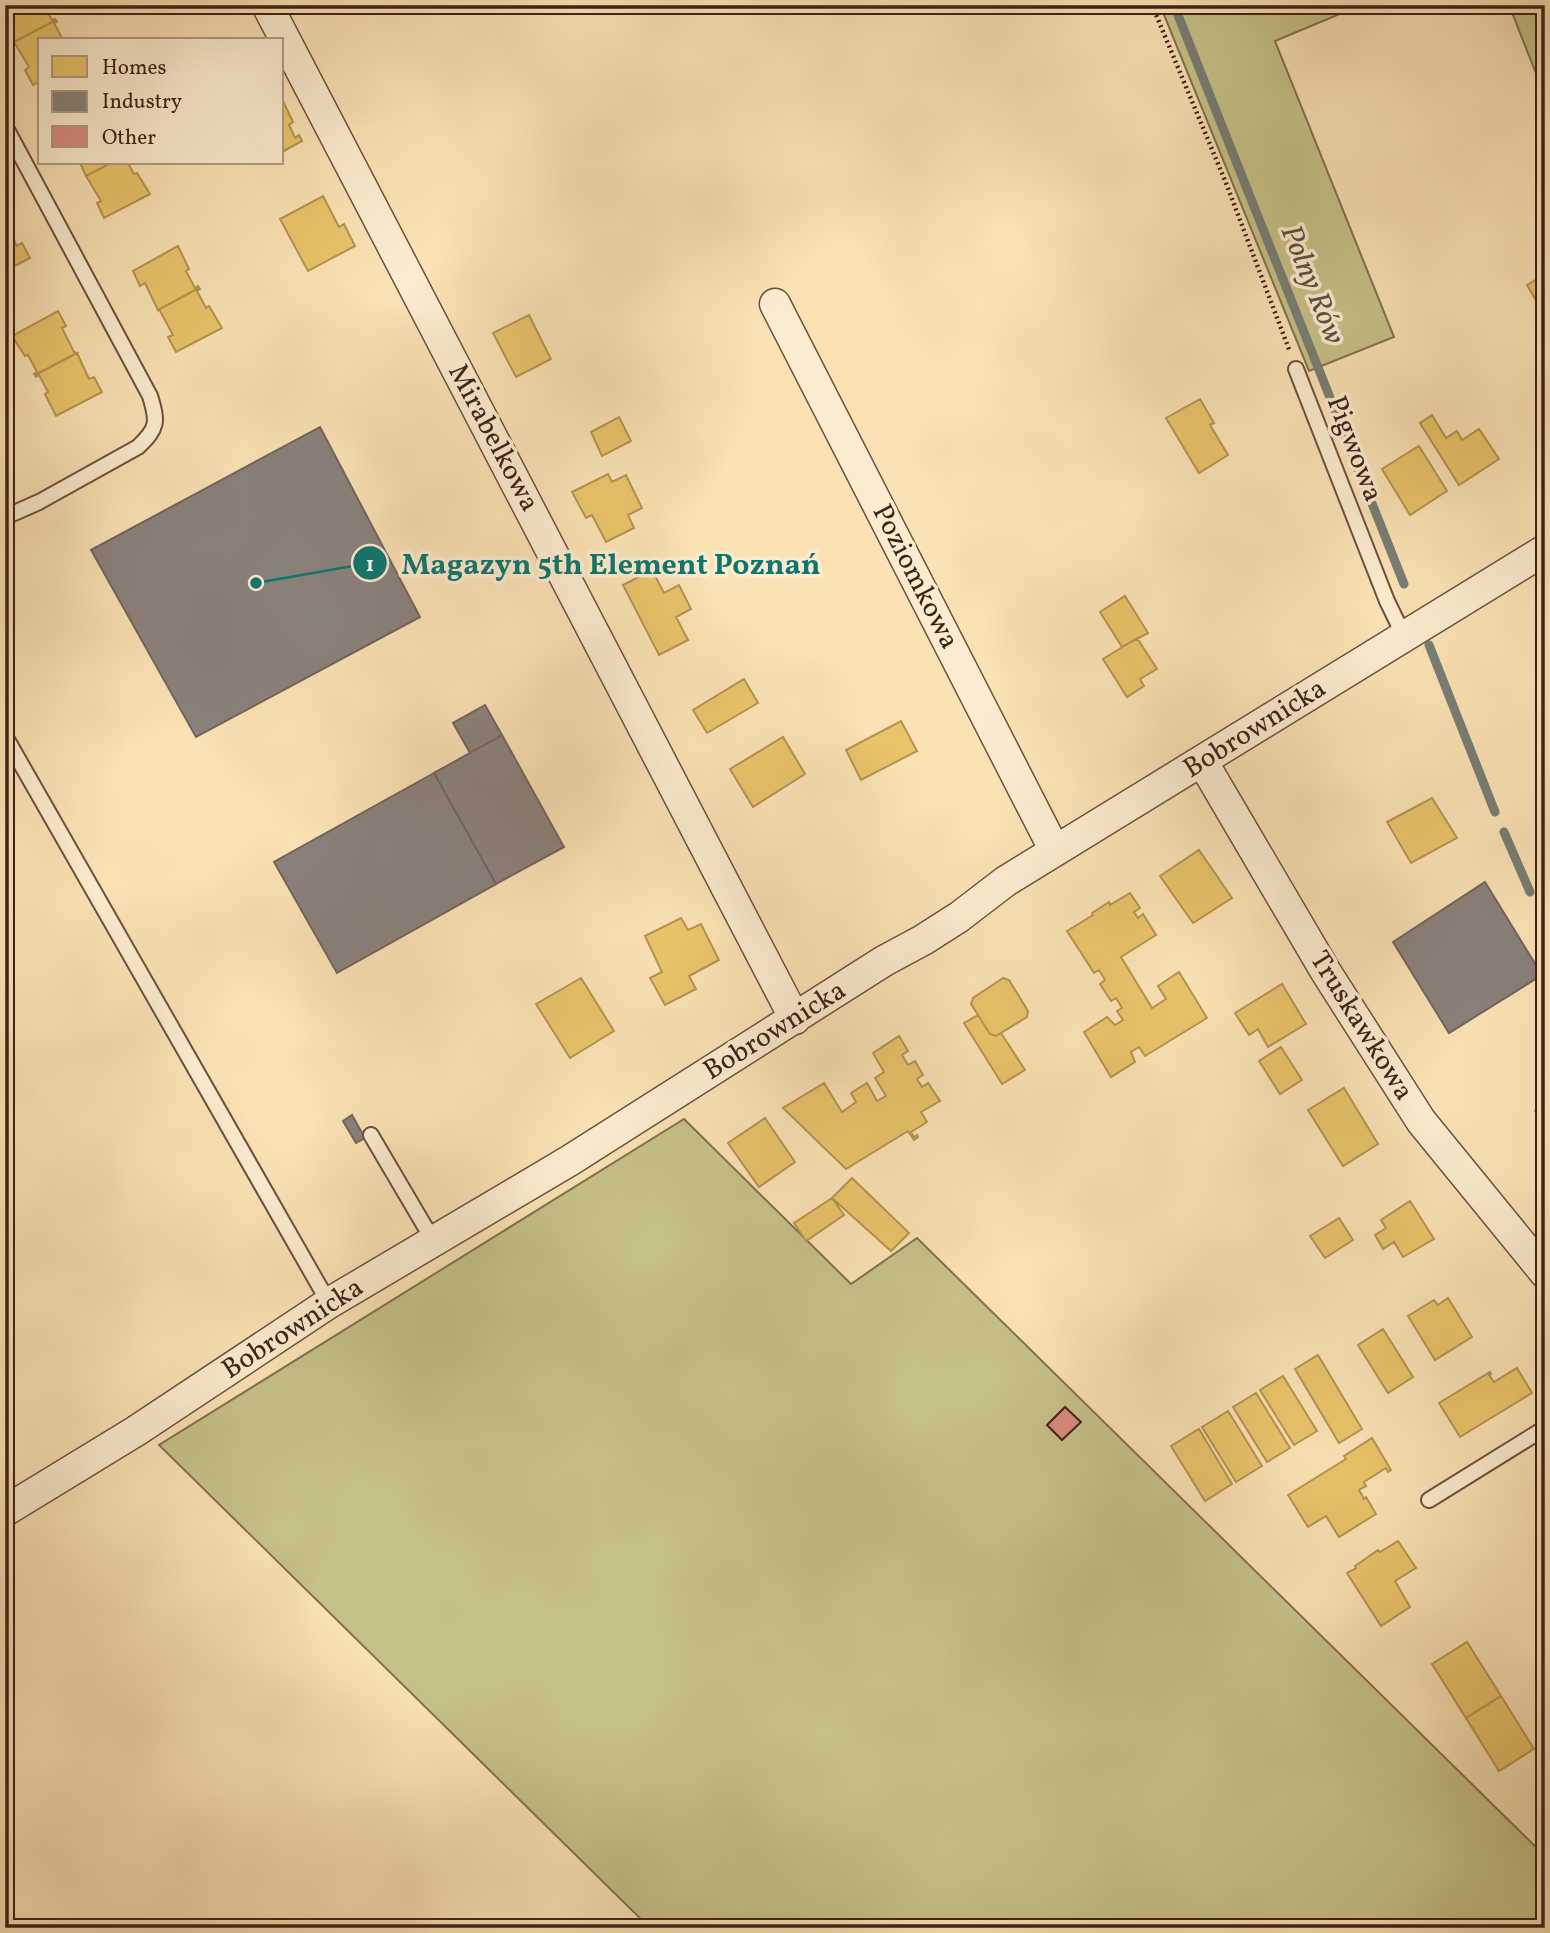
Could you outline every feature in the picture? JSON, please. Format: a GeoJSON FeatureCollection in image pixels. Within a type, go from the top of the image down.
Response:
{"type":"FeatureCollection","features":[{"type":"Feature","properties":{"kind":"street","name":"Mirabelkowa"},"geometry":{"type":"LineString","coordinates":[[268,5],[795,1019]]}},
{"type":"Feature","properties":{"kind":"street","name":"Poziomkowa"},"geometry":{"type":"LineString","coordinates":[[775,304],[1055,851]]}},
{"type":"Feature","properties":{"kind":"street","name":"Bobrownicka"},"geometry":{"type":"LineString","coordinates":[[5,1511],[136,1431],[329,1303],[580,1154],[884,961],[959,917],[1006,881],[1545,550]]}},
{"type":"Feature","properties":{"kind":"street","name":"Truskawkowa"},"geometry":{"type":"LineString","coordinates":[[1202,761],[1326,972],[1421,1121],[1545,1273]]}},
{"type":"Feature","properties":{"kind":"lane"},"geometry":{"type":"LineString","coordinates":[[5,125],[150,397],[156,416],[151,434],[138,447],[39,502],[5,517]]}},
{"type":"Feature","properties":{"kind":"lane","name":"Pigwowa"},"geometry":{"type":"LineString","coordinates":[[1296,369],[1387,601],[1404,636]]}},
{"type":"Feature","properties":{"kind":"lane"},"geometry":{"type":"LineString","coordinates":[[5,736],[329,1303]]}},
{"type":"Feature","properties":{"kind":"lane"},"geometry":{"type":"LineString","coordinates":[[371,1135],[434,1242]]}},
{"type":"Feature","properties":{"kind":"lane"},"geometry":{"type":"LineString","coordinates":[[1429,1500],[1545,1428]]}},
{"type":"Feature","properties":{"kind":"path","name":"Pigwowa"},"geometry":{"type":"LineString","coordinates":[[1152,5],[1226,183],[1296,369]]}},
{"type":"Feature","properties":{"kind":"shaded area"},"geometry":{"type":"Polygon","coordinates":[[[1160,5],[1361,5],[1275,41],[1394,337],[1309,371],[1160,5]]]}},
{"type":"Feature","properties":{"kind":"shaded area"},"geometry":{"type":"Polygon","coordinates":[[[1509,5],[1545,5],[1545,96],[1509,5]]]}},
{"type":"Feature","properties":{"kind":"shaded area"},"geometry":{"type":"Polygon","coordinates":[[[684,1119],[851,1284],[917,1238],[1545,1856],[1545,1928],[650,1928],[159,1445],[684,1119]]]}},
{"type":"Feature","properties":{"kind":"building: Homes"},"geometry":{"type":"Polygon","coordinates":[[[5,5],[44,5],[52,20],[56,20],[14,42],[5,22],[5,5]]]}},
{"type":"Feature","properties":{"kind":"building: Homes"},"geometry":{"type":"Polygon","coordinates":[[[56,20],[54,23],[62,38],[38,38],[38,82],[33,85],[25,70],[29,67],[14,42],[56,20]]]}},
{"type":"Feature","properties":{"kind":"building: Homes"},"geometry":{"type":"Polygon","coordinates":[[[284,103],[293,122],[289,125],[295,138],[299,135],[302,141],[284,151],[284,103]]]}},
{"type":"Feature","properties":{"kind":"building: Homes"},"geometry":{"type":"Polygon","coordinates":[[[80,164],[109,164],[86,176],[80,164]]]}},
{"type":"Feature","properties":{"kind":"building: Homes"},"geometry":{"type":"Polygon","coordinates":[[[109,164],[129,164],[150,194],[104,218],[97,203],[101,201],[86,176],[109,164]]]}},
{"type":"Feature","properties":{"kind":"building: Homes"},"geometry":{"type":"Polygon","coordinates":[[[323,196],[339,227],[344,224],[355,246],[308,271],[280,219],[323,196]]]}},
{"type":"Feature","properties":{"kind":"building: Homes"},"geometry":{"type":"Polygon","coordinates":[[[5,223],[17,246],[22,243],[30,258],[5,271],[5,223]]]}},
{"type":"Feature","properties":{"kind":"building: Homes"},"geometry":{"type":"Polygon","coordinates":[[[178,246],[189,269],[186,271],[195,288],[199,288],[158,310],[145,283],[140,286],[133,271],[178,246]]]}},
{"type":"Feature","properties":{"kind":"building: Homes"},"geometry":{"type":"Polygon","coordinates":[[[1545,274],[1545,306],[1541,309],[1527,285],[1545,274]]]}},
{"type":"Feature","properties":{"kind":"building: Homes"},"geometry":{"type":"Polygon","coordinates":[[[199,288],[197,291],[206,308],[209,306],[222,328],[176,352],[168,337],[173,335],[158,310],[199,288]]]}},
{"type":"Feature","properties":{"kind":"building: Homes"},"geometry":{"type":"Polygon","coordinates":[[[58,311],[66,326],[62,328],[77,353],[35,375],[37,372],[28,355],[25,356],[12,336],[58,311]]]}},
{"type":"Feature","properties":{"kind":"building: Homes"},"geometry":{"type":"Polygon","coordinates":[[[529,315],[551,359],[516,377],[493,333],[529,315]]]}},
{"type":"Feature","properties":{"kind":"building: Homes"},"geometry":{"type":"Polygon","coordinates":[[[77,353],[89,379],[94,377],[102,392],[56,416],[45,394],[48,392],[39,375],[35,375],[77,353]]]}},
{"type":"Feature","properties":{"kind":"building: Homes"},"geometry":{"type":"Polygon","coordinates":[[[1200,399],[1214,423],[1210,425],[1228,455],[1199,473],[1166,418],[1200,399]]]}},
{"type":"Feature","properties":{"kind":"building: Homes"},"geometry":{"type":"Polygon","coordinates":[[[1432,415],[1446,438],[1457,431],[1462,440],[1479,429],[1499,459],[1459,485],[1420,423],[1432,415]]]}},
{"type":"Feature","properties":{"kind":"building: Homes"},"geometry":{"type":"Polygon","coordinates":[[[619,417],[631,441],[602,456],[591,432],[619,417]]]}},
{"type":"Feature","properties":{"kind":"building: Homes"},"geometry":{"type":"Polygon","coordinates":[[[1419,446],[1447,491],[1410,515],[1382,469],[1419,446]]]}},
{"type":"Feature","properties":{"kind":"building: Homes"},"geometry":{"type":"Polygon","coordinates":[[[608,474],[612,482],[626,475],[642,508],[628,515],[634,528],[606,542],[592,515],[586,518],[572,492],[608,474]]]}},
{"type":"Feature","properties":{"kind":"building: Homes"},"geometry":{"type":"Polygon","coordinates":[[[652,570],[664,593],[679,585],[691,609],[676,617],[688,640],[659,655],[623,585],[652,570]]]}},
{"type":"Feature","properties":{"kind":"building: Homes"},"geometry":{"type":"Polygon","coordinates":[[[1125,596],[1148,633],[1122,647],[1100,612],[1125,596]]]}},
{"type":"Feature","properties":{"kind":"building: Homes"},"geometry":{"type":"Polygon","coordinates":[[[1137,638],[1157,669],[1140,679],[1144,686],[1127,697],[1103,659],[1137,638]]]}},
{"type":"Feature","properties":{"kind":"building: Homes"},"geometry":{"type":"Polygon","coordinates":[[[744,679],[758,703],[707,733],[693,710],[744,679]]]}},
{"type":"Feature","properties":{"kind":"building: Homes"},"geometry":{"type":"Polygon","coordinates":[[[901,721],[917,751],[861,780],[846,750],[901,721]]]}},
{"type":"Feature","properties":{"kind":"building: Homes"},"geometry":{"type":"Polygon","coordinates":[[[783,737],[805,774],[753,807],[730,769],[783,737]]]}},
{"type":"Feature","properties":{"kind":"building: Homes"},"geometry":{"type":"Polygon","coordinates":[[[1432,798],[1457,838],[1411,863],[1387,822],[1432,798]]]}},
{"type":"Feature","properties":{"kind":"building: Homes"},"geometry":{"type":"Polygon","coordinates":[[[1199,850],[1232,898],[1193,923],[1160,876],[1199,850]]]}},
{"type":"Feature","properties":{"kind":"building: Homes"},"geometry":{"type":"Polygon","coordinates":[[[1130,893],[1140,908],[1134,912],[1138,918],[1143,914],[1156,935],[1121,957],[1152,1008],[1166,999],[1158,986],[1179,972],[1207,1018],[1145,1056],[1139,1047],[1131,1052],[1135,1062],[1111,1077],[1084,1032],[1107,1017],[1115,1025],[1123,1020],[1117,1011],[1122,1008],[1116,998],[1111,1001],[1100,984],[1105,980],[1099,970],[1094,973],[1067,931],[1109,902],[1110,905],[1130,893]]]}},
{"type":"Feature","properties":{"kind":"building: Homes"},"geometry":{"type":"Polygon","coordinates":[[[681,918],[688,930],[701,924],[719,960],[689,976],[696,989],[665,1005],[650,978],[662,972],[645,936],[681,918]]]}},
{"type":"Feature","properties":{"kind":"building: Homes"},"geometry":{"type":"Polygon","coordinates":[[[581,978],[614,1031],[570,1058],[536,1004],[581,978]]]}},
{"type":"Feature","properties":{"kind":"building: Homes"},"geometry":{"type":"Polygon","coordinates":[[[1003,978],[1009,980],[1028,1011],[1027,1017],[996,1036],[990,1034],[971,1004],[973,998],[1003,978]]]}},
{"type":"Feature","properties":{"kind":"building: Homes"},"geometry":{"type":"Polygon","coordinates":[[[1282,984],[1306,1024],[1268,1047],[1258,1029],[1249,1035],[1235,1013],[1282,984]]]}},
{"type":"Feature","properties":{"kind":"building: Homes"},"geometry":{"type":"Polygon","coordinates":[[[978,1015],[990,1034],[996,1036],[1001,1033],[1025,1070],[1002,1084],[964,1023],[978,1015]]]}},
{"type":"Feature","properties":{"kind":"building: Homes"},"geometry":{"type":"Polygon","coordinates":[[[899,1036],[908,1051],[902,1055],[908,1065],[915,1061],[923,1075],[917,1079],[922,1087],[928,1083],[940,1101],[921,1112],[927,1122],[911,1132],[914,1137],[918,1137],[914,1140],[908,1131],[846,1169],[783,1108],[824,1083],[842,1112],[856,1102],[851,1093],[867,1083],[877,1101],[886,1096],[875,1078],[884,1072],[873,1053],[899,1036]]]}},
{"type":"Feature","properties":{"kind":"building: Homes"},"geometry":{"type":"Polygon","coordinates":[[[1281,1047],[1302,1080],[1280,1094],[1259,1061],[1281,1047]]]}},
{"type":"Feature","properties":{"kind":"building: Homes"},"geometry":{"type":"Polygon","coordinates":[[[1344,1088],[1378,1144],[1343,1166],[1308,1110],[1344,1088]]]}},
{"type":"Feature","properties":{"kind":"building: Homes"},"geometry":{"type":"Polygon","coordinates":[[[1545,1102],[1545,1128],[1535,1111],[1545,1102]]]}},
{"type":"Feature","properties":{"kind":"building: Homes"},"geometry":{"type":"Polygon","coordinates":[[[765,1118],[795,1162],[759,1187],[728,1143],[765,1118]]]}},
{"type":"Feature","properties":{"kind":"building: Homes"},"geometry":{"type":"Polygon","coordinates":[[[852,1178],[909,1233],[891,1251],[832,1198],[852,1178]]]}},
{"type":"Feature","properties":{"kind":"building: Homes"},"geometry":{"type":"Polygon","coordinates":[[[832,1198],[844,1215],[806,1241],[794,1223],[832,1198]]]}},
{"type":"Feature","properties":{"kind":"building: Homes"},"geometry":{"type":"Polygon","coordinates":[[[1410,1201],[1434,1239],[1403,1257],[1394,1242],[1383,1249],[1375,1235],[1386,1228],[1381,1220],[1410,1201]]]}},
{"type":"Feature","properties":{"kind":"building: Homes"},"geometry":{"type":"Polygon","coordinates":[[[1339,1218],[1353,1240],[1325,1258],[1310,1236],[1339,1218]]]}},
{"type":"Feature","properties":{"kind":"building: Homes"},"geometry":{"type":"Polygon","coordinates":[[[1448,1298],[1472,1337],[1435,1360],[1408,1316],[1434,1300],[1438,1305],[1448,1298]]]}},
{"type":"Feature","properties":{"kind":"building: Homes"},"geometry":{"type":"Polygon","coordinates":[[[1383,1329],[1413,1377],[1388,1393],[1358,1345],[1383,1329]]]}},
{"type":"Feature","properties":{"kind":"building: Homes"},"geometry":{"type":"Polygon","coordinates":[[[1318,1355],[1362,1429],[1339,1443],[1295,1369],[1318,1355]]]}},
{"type":"Feature","properties":{"kind":"building: Homes"},"geometry":{"type":"Polygon","coordinates":[[[1517,1368],[1532,1393],[1460,1437],[1439,1403],[1490,1372],[1494,1382],[1517,1368]]]}},
{"type":"Feature","properties":{"kind":"building: Homes"},"geometry":{"type":"Polygon","coordinates":[[[1283,1376],[1317,1431],[1294,1445],[1260,1390],[1283,1376]]]}},
{"type":"Feature","properties":{"kind":"building: Homes"},"geometry":{"type":"Polygon","coordinates":[[[1256,1393],[1290,1448],[1267,1462],[1233,1407],[1256,1393]]]}},
{"type":"Feature","properties":{"kind":"building: Homes"},"geometry":{"type":"Polygon","coordinates":[[[1228,1411],[1262,1466],[1236,1482],[1202,1427],[1228,1411]]]}},
{"type":"Feature","properties":{"kind":"building: Homes"},"geometry":{"type":"Polygon","coordinates":[[[1199,1429],[1232,1484],[1205,1501],[1171,1446],[1199,1429]]]}},
{"type":"Feature","properties":{"kind":"building: Homes"},"geometry":{"type":"Polygon","coordinates":[[[1372,1438],[1391,1470],[1388,1472],[1386,1468],[1364,1482],[1366,1486],[1359,1490],[1376,1514],[1339,1537],[1326,1516],[1308,1527],[1288,1495],[1346,1459],[1344,1456],[1372,1438]]]}},
{"type":"Feature","properties":{"kind":"building: Homes"},"geometry":{"type":"Polygon","coordinates":[[[1398,1541],[1416,1568],[1395,1581],[1410,1607],[1381,1626],[1347,1573],[1378,1550],[1380,1552],[1398,1541]]]}},
{"type":"Feature","properties":{"kind":"building: Homes"},"geometry":{"type":"Polygon","coordinates":[[[1467,1642],[1501,1696],[1466,1718],[1432,1664],[1467,1642]]]}},
{"type":"Feature","properties":{"kind":"building: Homes"},"geometry":{"type":"Polygon","coordinates":[[[1501,1696],[1534,1749],[1499,1771],[1466,1718],[1501,1696]]]}},
{"type":"Feature","properties":{"kind":"building: Industry"},"geometry":{"type":"Polygon","coordinates":[[[320,427],[420,617],[196,737],[91,550],[320,427]]]}},
{"type":"Feature","properties":{"kind":"building: Industry"},"geometry":{"type":"Polygon","coordinates":[[[485,705],[502,735],[470,753],[453,723],[485,705]]]}},
{"type":"Feature","properties":{"kind":"building: Industry"},"geometry":{"type":"Polygon","coordinates":[[[502,735],[564,847],[496,884],[434,773],[502,735]]]}},
{"type":"Feature","properties":{"kind":"building: Industry"},"geometry":{"type":"Polygon","coordinates":[[[434,773],[496,884],[337,973],[274,862],[434,773]]]}},
{"type":"Feature","properties":{"kind":"building: Industry"},"geometry":{"type":"Polygon","coordinates":[[[1485,882],[1542,975],[1449,1033],[1393,942],[1485,882]]]}},
{"type":"Feature","properties":{"kind":"building: Industry"},"geometry":{"type":"Polygon","coordinates":[[[352,1115],[365,1138],[356,1143],[343,1121],[352,1115]]]}},
{"type":"Feature","properties":{"kind":"building: Other"},"geometry":{"type":"Polygon","coordinates":[[[1065,1407],[1081,1422],[1062,1440],[1047,1425],[1065,1407]]]}},
{"type":"Feature","properties":{"kind":"waterway","name":"Polny Rów"},"geometry":{"type":"LineString","coordinates":[[1174,5],[1404,584]]}},
{"type":"Feature","properties":{"kind":"waterway"},"geometry":{"type":"LineString","coordinates":[[1429,645],[1495,812]]}},
{"type":"Feature","properties":{"kind":"waterway"},"geometry":{"type":"LineString","coordinates":[[1504,832],[1530,892]]}},
{"type":"Feature","properties":{"kind":"place","name":"Magazyn 5th Element Poznań"},"geometry":{"type":"Point","coordinates":[256,583]}}]}
